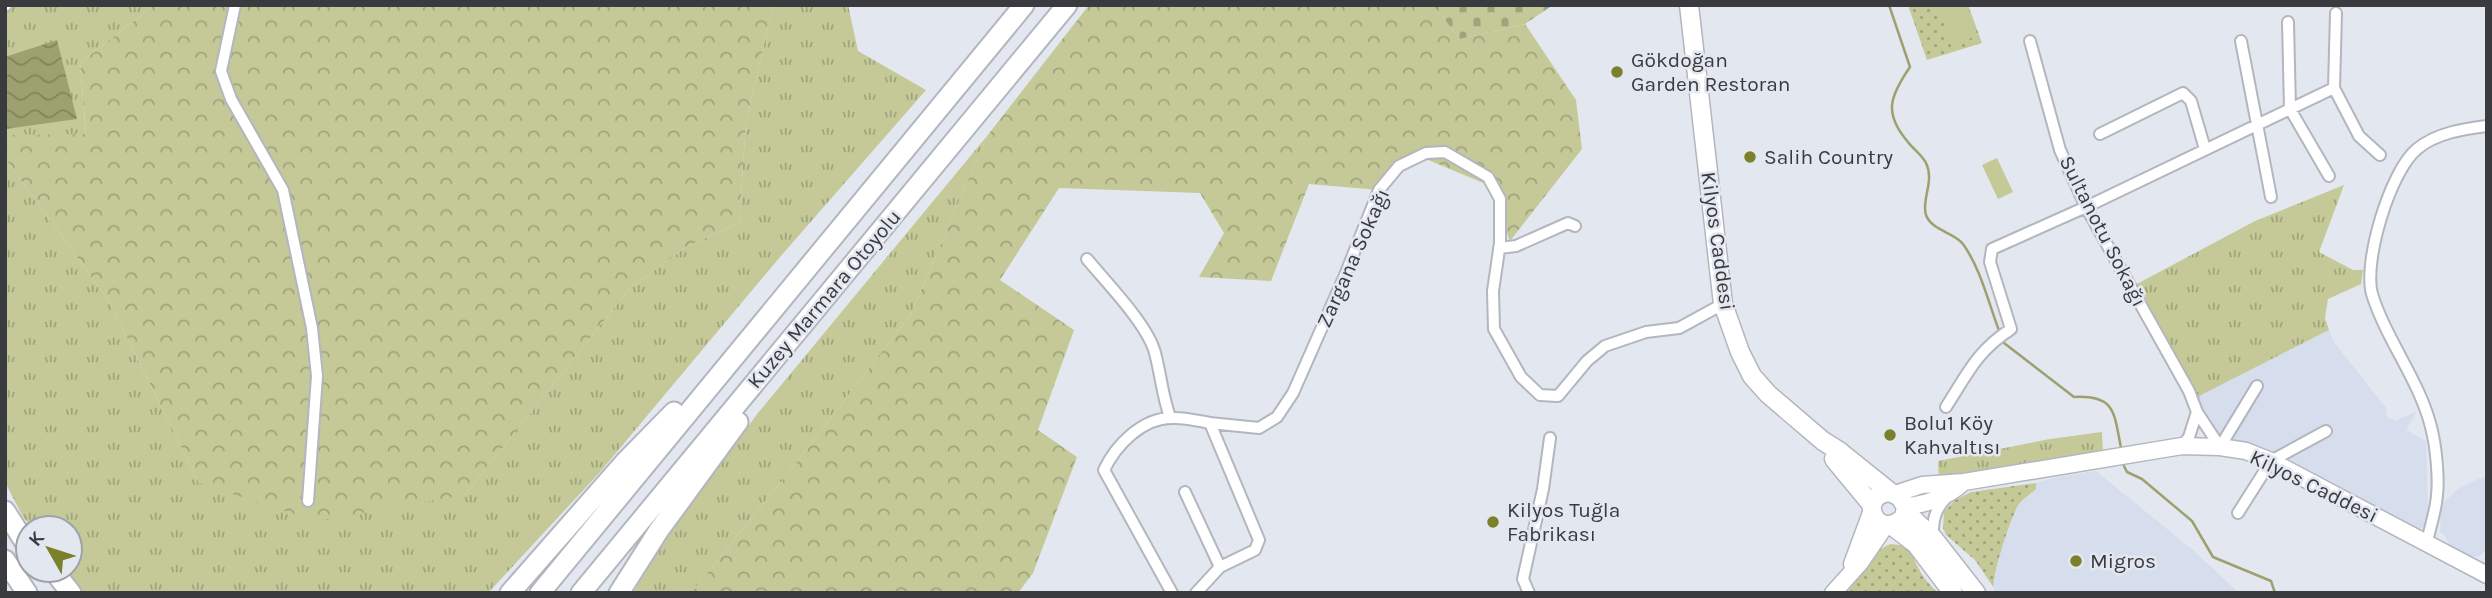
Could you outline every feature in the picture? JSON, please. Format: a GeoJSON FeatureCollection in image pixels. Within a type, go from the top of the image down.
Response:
{"type":"FeatureCollection","features":[{"type":"Feature","properties":{"kind":"highway","name":"Kuzey Marmara Otoyolu"},"geometry":{"type":"LineString","coordinates":[[540,593],[1024,5]]}},
{"type":"Feature","properties":{"kind":"highway","name":"Kuzey Marmara Otoyolu"},"geometry":{"type":"LineString","coordinates":[[581,593],[1067,5]]}},
{"type":"Feature","properties":{"kind":"highway"},"geometry":{"type":"LineString","coordinates":[[619,593],[641,556],[705,466],[797,349],[841,279]]}},
{"type":"Feature","properties":{"kind":"highway"},"geometry":{"type":"LineString","coordinates":[[510,593],[663,422],[719,373]]}},
{"type":"Feature","properties":{"kind":"highway"},"geometry":{"type":"LineString","coordinates":[[5,560],[27,593]]}},
{"type":"Feature","properties":{"kind":"main road","name":"Kilyos Caddesi"},"geometry":{"type":"LineString","coordinates":[[1689,5],[1723,304],[1740,352],[1752,376],[1768,394],[1823,441]]}},
{"type":"Feature","properties":{"kind":"main road"},"geometry":{"type":"LineString","coordinates":[[1823,441],[1899,501],[1933,538],[1976,593]]}},
{"type":"Feature","properties":{"kind":"main road"},"geometry":{"type":"LineString","coordinates":[[1823,441],[1833,458],[1872,507],[1876,520],[1916,544],[1953,593]]}},
{"type":"Feature","properties":{"kind":"main road"},"geometry":{"type":"LineString","coordinates":[[1872,507],[1879,495],[1899,501]]}},
{"type":"Feature","properties":{"kind":"main road"},"geometry":{"type":"LineString","coordinates":[[1888,525],[1900,522],[1899,501]]}},
{"type":"Feature","properties":{"kind":"street"},"geometry":{"type":"LineString","coordinates":[[235,5],[221,71],[231,99],[282,190],[312,328],[317,376],[308,501]]}},
{"type":"Feature","properties":{"kind":"street"},"geometry":{"type":"LineString","coordinates":[[2336,13],[2334,88],[2359,136],[2380,155]]}},
{"type":"Feature","properties":{"kind":"street"},"geometry":{"type":"LineString","coordinates":[[2288,22],[2290,109],[2329,176]]}},
{"type":"Feature","properties":{"kind":"street","name":"Sultanotu Sokağı"},"geometry":{"type":"LineString","coordinates":[[2030,41],[2060,150],[2086,207],[2197,412],[2220,447]]}},
{"type":"Feature","properties":{"kind":"street"},"geometry":{"type":"LineString","coordinates":[[2241,41],[2272,197]]}},
{"type":"Feature","properties":{"kind":"street"},"geometry":{"type":"LineString","coordinates":[[1947,407],[1979,355],[2011,329],[1990,262],[1992,249],[2334,88]]}},
{"type":"Feature","properties":{"kind":"street"},"geometry":{"type":"LineString","coordinates":[[2099,134],[2183,93],[2191,101],[2205,149]]}},
{"type":"Feature","properties":{"kind":"street"},"geometry":{"type":"LineString","coordinates":[[2427,542],[2438,494],[2433,434],[2426,408],[2384,325],[2371,292],[2371,254],[2392,189],[2416,150],[2457,130],[2487,126]]}},
{"type":"Feature","properties":{"kind":"street","name":"Zargana Sokağı"},"geometry":{"type":"LineString","coordinates":[[1170,418],[1259,428],[1277,416],[1293,393],[1379,190],[1399,166],[1426,153],[1445,152],[1488,177],[1500,199],[1499,248],[1493,291],[1494,329],[1521,377],[1540,395],[1558,396],[1587,361],[1605,346],[1646,332],[1679,328],[1723,304]]}},
{"type":"Feature","properties":{"kind":"street"},"geometry":{"type":"LineString","coordinates":[[1499,248],[1516,246],[1568,223],[1575,226]]}},
{"type":"Feature","properties":{"kind":"street"},"geometry":{"type":"LineString","coordinates":[[1087,259],[1147,335],[1155,352],[1161,395],[1170,418],[1141,427],[1113,452],[1104,470],[1172,593]]}},
{"type":"Feature","properties":{"kind":"street"},"geometry":{"type":"LineString","coordinates":[[2220,447],[2257,386]]}},
{"type":"Feature","properties":{"kind":"street"},"geometry":{"type":"LineString","coordinates":[[2182,446],[2189,437],[2197,412]]}},
{"type":"Feature","properties":{"kind":"street"},"geometry":{"type":"LineString","coordinates":[[1196,593],[1220,567],[1255,550],[1259,540],[1210,423]]}},
{"type":"Feature","properties":{"kind":"street"},"geometry":{"type":"LineString","coordinates":[[2238,513],[2271,461],[2326,431]]}},
{"type":"Feature","properties":{"kind":"street"},"geometry":{"type":"LineString","coordinates":[[1529,593],[1522,579],[1536,526],[1550,438]]}},
{"type":"Feature","properties":{"kind":"street","name":"Kilyos Caddesi"},"geometry":{"type":"LineString","coordinates":[[1899,501],[1922,485],[1964,482],[2182,446],[2220,447],[2245,451],[2271,461],[2487,575]]}},
{"type":"Feature","properties":{"kind":"street"},"geometry":{"type":"LineString","coordinates":[[1933,538],[1936,512],[1964,482]]}},
{"type":"Feature","properties":{"kind":"street"},"geometry":{"type":"LineString","coordinates":[[1185,492],[1220,567]]}},
{"type":"Feature","properties":{"kind":"street"},"geometry":{"type":"LineString","coordinates":[[1899,501],[1926,504],[1950,495]]}},
{"type":"Feature","properties":{"kind":"street"},"geometry":{"type":"LineString","coordinates":[[1850,573],[1872,507]]}},
{"type":"Feature","properties":{"kind":"street"},"geometry":{"type":"LineString","coordinates":[[1833,593],[1860,563],[1888,525]]}},
{"type":"Feature","properties":{"kind":"street"},"geometry":{"type":"LineString","coordinates":[[1870,550],[1892,536],[1908,538]]}},
{"type":"Feature","properties":{"kind":"shaded area"},"geometry":{"type":"Polygon","coordinates":[[[2329,330],[2333,341],[2387,409],[2386,416],[2395,421],[2417,411],[2406,430],[2426,441],[2426,526],[2419,529],[2212,433],[2197,401],[2200,395],[2329,330]]]}},
{"type":"Feature","properties":{"kind":"shaded area"},"geometry":{"type":"Polygon","coordinates":[[[2096,471],[2194,551],[2239,593],[1995,593],[1992,580],[2000,552],[2018,505],[2036,489],[2036,483],[2096,471]]]}},
{"type":"Feature","properties":{"kind":"shaded area"},"geometry":{"type":"Polygon","coordinates":[[[2487,477],[2487,549],[2480,556],[2469,557],[2449,546],[2446,537],[2440,532],[2441,505],[2458,489],[2487,477]]]}},
{"type":"Feature","properties":{"kind":"green space"},"geometry":{"type":"Polygon","coordinates":[[[13,5],[154,5],[80,63],[86,135],[11,135],[6,160],[109,301],[199,483],[465,495],[630,288],[686,247],[739,223],[746,122],[773,5],[848,5],[858,51],[926,90],[780,257],[600,472],[488,593],[84,593],[77,584],[84,584],[84,514],[21,514],[5,482],[5,15],[13,5]]]}},
{"type":"Feature","properties":{"kind":"green space"},"geometry":{"type":"Polygon","coordinates":[[[154,5],[773,5],[746,122],[739,223],[686,247],[630,288],[465,495],[316,521],[199,483],[109,301],[6,160],[10,135],[86,134],[80,63],[154,5]]]}},
{"type":"Feature","properties":{"kind":"green space"},"geometry":{"type":"Polygon","coordinates":[[[1089,5],[1433,5],[1460,39],[1525,24],[1576,100],[1582,149],[1510,241],[1488,185],[1414,154],[1379,190],[1309,184],[1271,281],[1199,277],[1224,233],[1200,193],[1059,188],[1000,280],[1074,330],[1038,430],[1077,457],[1033,573],[1018,593],[691,593],[786,476],[911,314],[987,136],[1089,5]]]}},
{"type":"Feature","properties":{"kind":"green space"},"geometry":{"type":"Polygon","coordinates":[[[1433,5],[1553,5],[1525,24],[1460,39],[1433,5]]]}},
{"type":"Feature","properties":{"kind":"green space"},"geometry":{"type":"Polygon","coordinates":[[[1908,5],[1968,5],[1982,43],[1927,60],[1908,5]]]}},
{"type":"Feature","properties":{"kind":"green space"},"geometry":{"type":"Polygon","coordinates":[[[1937,5],[1965,5],[1977,36],[1952,45],[1937,5]]]}},
{"type":"Feature","properties":{"kind":"green space"},"geometry":{"type":"Polygon","coordinates":[[[987,136],[911,314],[786,476],[691,593],[633,593],[668,534],[758,413],[987,136]]]}},
{"type":"Feature","properties":{"kind":"green space"},"geometry":{"type":"Polygon","coordinates":[[[1997,158],[2013,192],[1998,199],[1982,165],[1997,158]]]}},
{"type":"Feature","properties":{"kind":"green space"},"geometry":{"type":"Polygon","coordinates":[[[2344,185],[2319,252],[2353,270],[2363,270],[2361,284],[2328,299],[2325,318],[2329,330],[2201,395],[2197,401],[2139,287],[2135,285],[2255,221],[2344,185]]]}},
{"type":"Feature","properties":{"kind":"green space"},"geometry":{"type":"Polygon","coordinates":[[[2102,432],[2103,455],[1939,480],[1938,461],[2050,439],[2102,432]]]}},
{"type":"Feature","properties":{"kind":"green space"},"geometry":{"type":"Polygon","coordinates":[[[2036,483],[2036,489],[2019,504],[2012,520],[1999,559],[1994,588],[1975,560],[1946,535],[1943,528],[1944,512],[1955,500],[1971,492],[2036,483]]]}},
{"type":"Feature","properties":{"kind":"green space"},"geometry":{"type":"Polygon","coordinates":[[[1891,544],[1908,549],[1923,576],[1938,593],[1847,593],[1871,558],[1891,544]]]}},
{"type":"Feature","properties":{"kind":"water"},"geometry":{"type":"Polygon","coordinates":[[[57,40],[77,119],[6,129],[5,132],[5,57],[57,40]]]}},
{"type":"Feature","properties":{"kind":"waterway"},"geometry":{"type":"LineString","coordinates":[[1889,5],[1910,67],[1894,96],[1892,113],[1900,132],[1924,160],[1928,170],[1926,215],[1933,225],[1963,244],[1980,276],[2000,333]]}},
{"type":"Feature","properties":{"kind":"waterway"},"geometry":{"type":"LineString","coordinates":[[2002,339],[2074,397],[2088,397],[2105,403],[2114,416],[2121,448]]}},
{"type":"Feature","properties":{"kind":"waterway"},"geometry":{"type":"LineString","coordinates":[[2124,466],[2127,472],[2142,479],[2192,521],[2213,557],[2271,581],[2275,593]]}},
{"type":"Feature","properties":{"kind":"place","name":"Gökdoğan Garden Restoran"},"geometry":{"type":"Point","coordinates":[1617,72]}},
{"type":"Feature","properties":{"kind":"place","name":"Salih Country"},"geometry":{"type":"Point","coordinates":[1750,157]}},
{"type":"Feature","properties":{"kind":"place","name":"Bolu1 Köy Kahvaltısı"},"geometry":{"type":"Point","coordinates":[1890,435]}},
{"type":"Feature","properties":{"kind":"place","name":"Kilyos Tuğla Fabrikası"},"geometry":{"type":"Point","coordinates":[1493,522]}},
{"type":"Feature","properties":{"kind":"place","name":"Migros"},"geometry":{"type":"Point","coordinates":[2076,561]}}]}
